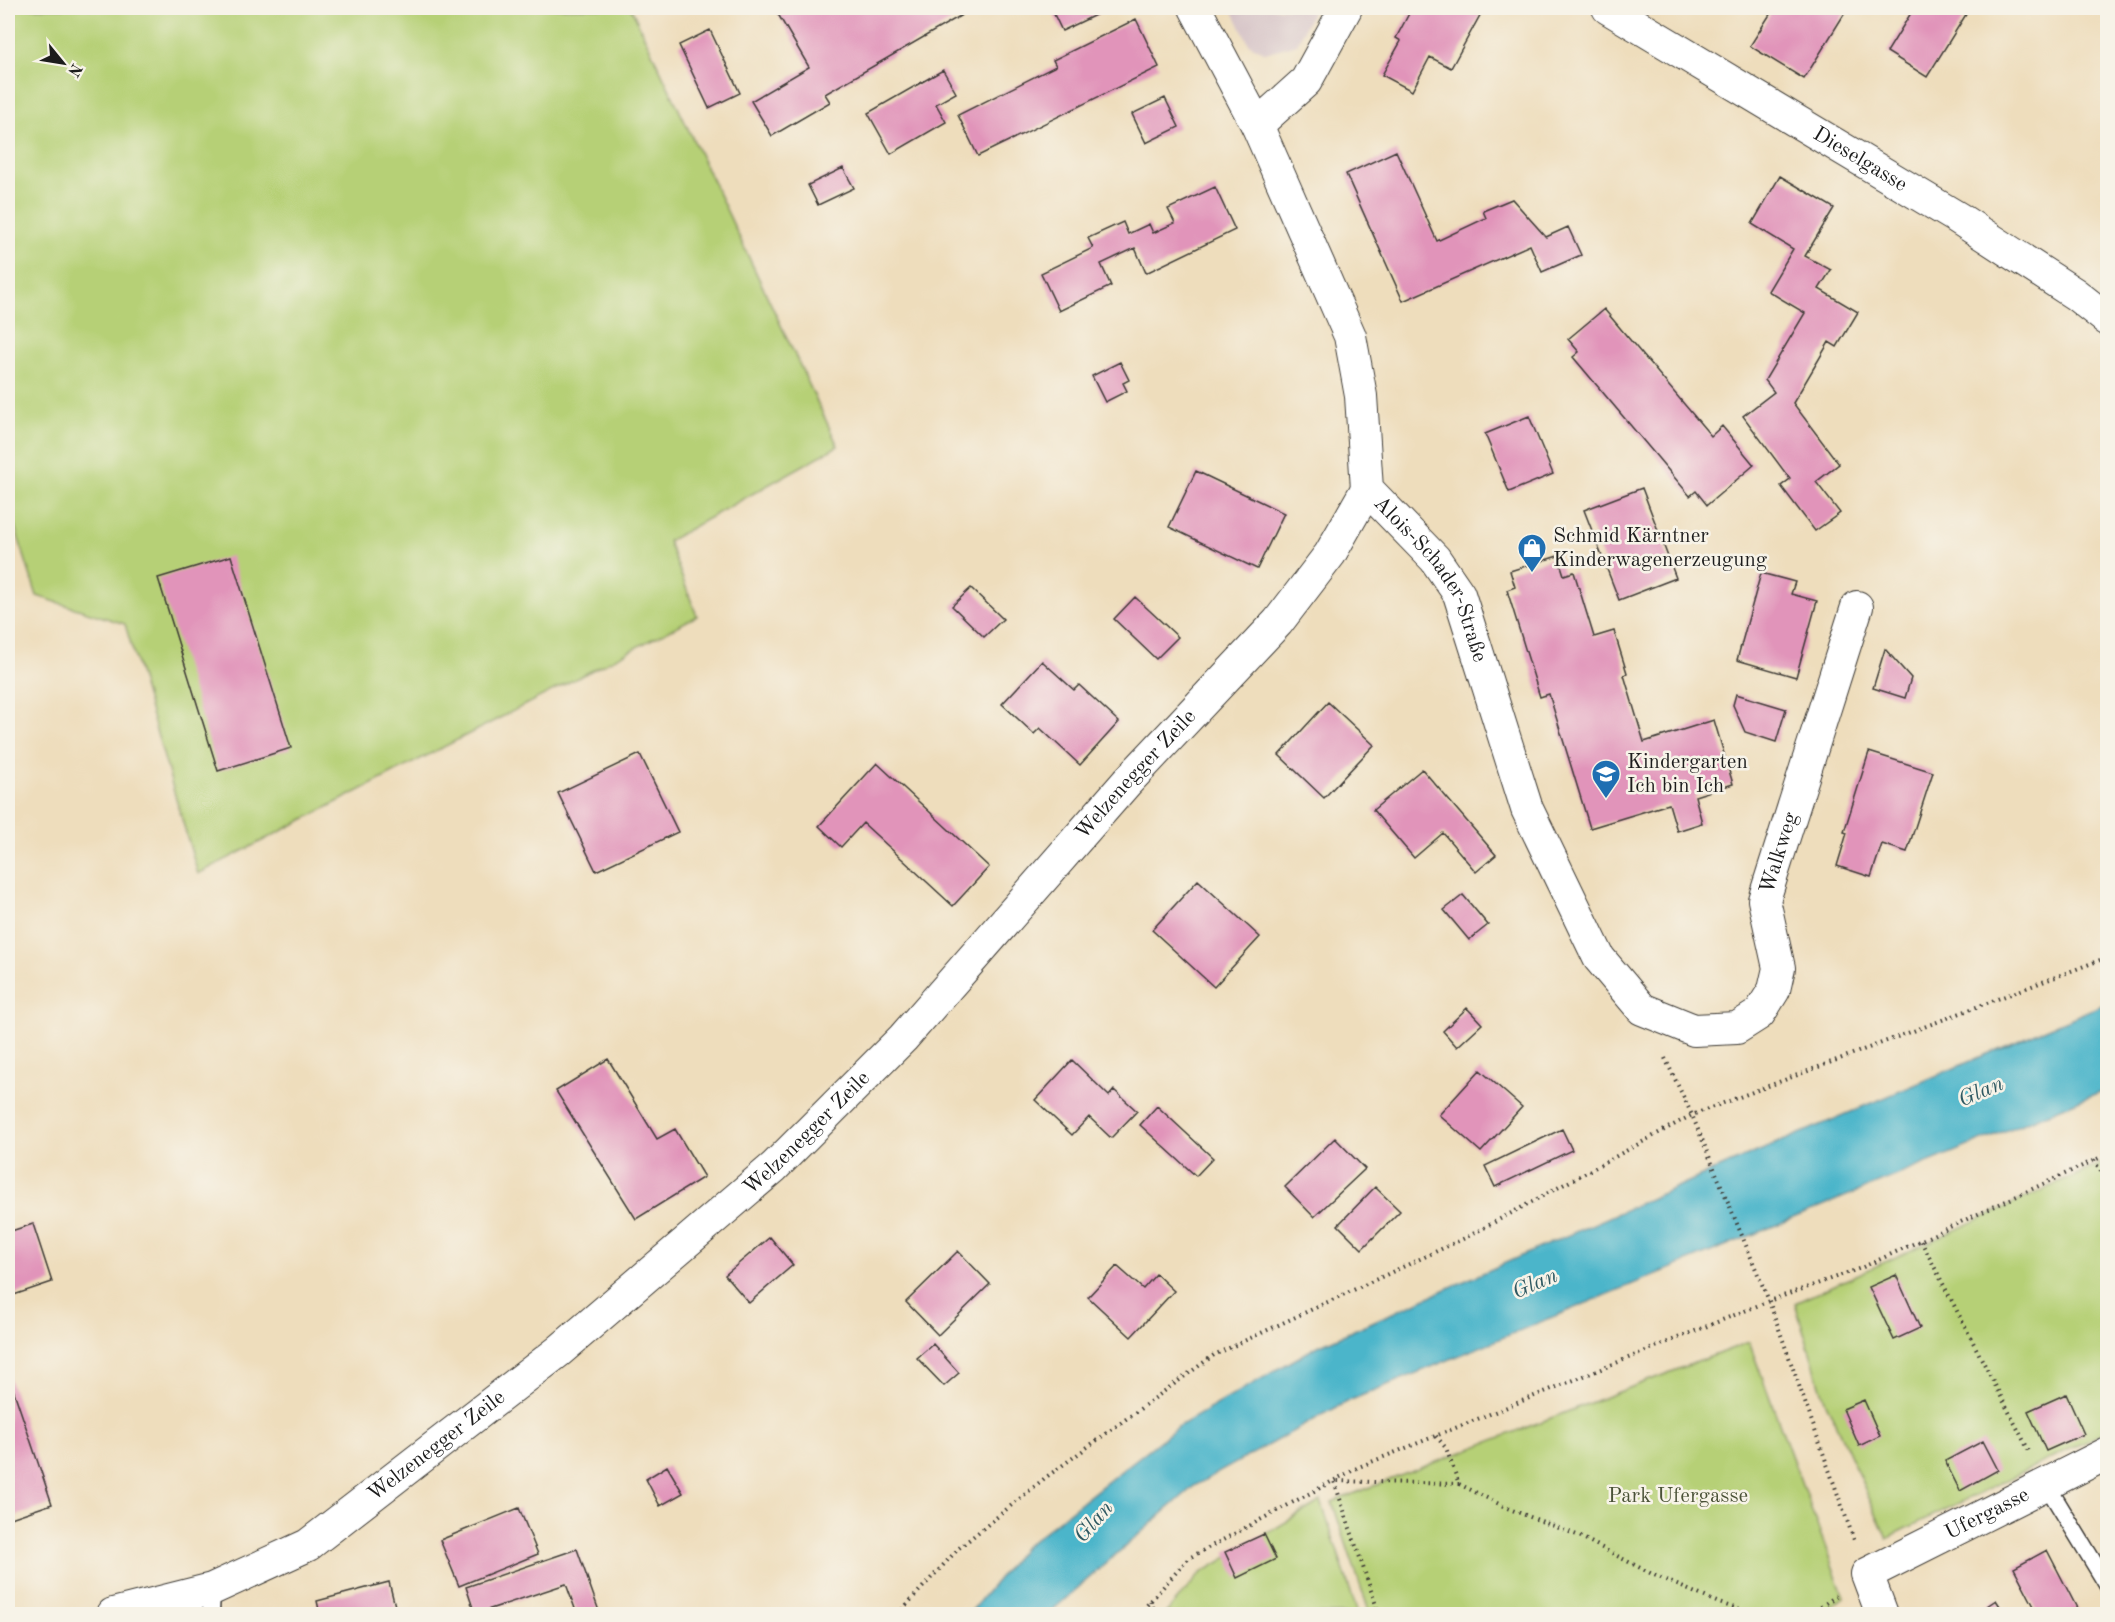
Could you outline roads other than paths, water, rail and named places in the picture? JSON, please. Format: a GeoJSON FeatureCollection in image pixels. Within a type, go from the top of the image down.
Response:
{"type":"FeatureCollection","features":[{"type":"Feature","properties":{"kind":"street","name":"Alois-Schader-Straße"},"geometry":{"type":"LineString","coordinates":[[1196,8],[1257,125],[1350,336],[1361,396],[1367,489],[1435,559],[1459,594],[1527,809],[1599,958],[1642,1009]]}},
{"type":"Feature","properties":{"kind":"street"},"geometry":{"type":"LineString","coordinates":[[1257,125],[1306,81],[1346,8]]}},
{"type":"Feature","properties":{"kind":"street","name":"Dieselgasse"},"geometry":{"type":"LineString","coordinates":[[1608,8],[1958,218],[2075,294],[2108,320]]}},
{"type":"Feature","properties":{"kind":"street","name":"Welzenegger Zeile"},"geometry":{"type":"LineString","coordinates":[[113,1614],[211,1602],[308,1545],[559,1351],[774,1167],[903,1038],[1127,783],[1278,622],[1330,554],[1367,489]]}},
{"type":"Feature","properties":{"kind":"street","name":"Walkweg"},"geometry":{"type":"LineString","coordinates":[[1642,1009],[1694,1030],[1737,1028],[1759,1014],[1774,990],[1779,968],[1764,900],[1857,606]]}},
{"type":"Feature","properties":{"kind":"street","name":"Ufergasse"},"geometry":{"type":"LineString","coordinates":[[1882,1614],[1867,1574],[2108,1453]]}},
{"type":"Feature","properties":{"kind":"lane"},"geometry":{"type":"LineString","coordinates":[[2046,1484],[2108,1586]]}},
{"type":"Feature","properties":{"kind":"water","name":"Glan"},"geometry":{"type":"Polygon","coordinates":[[[2107,1003],[2107,1089],[1346,1402],[1194,1486],[1048,1614],[969,1614],[1023,1548],[1176,1428],[1318,1346],[1731,1163],[2107,1003]]]}},
{"type":"Feature","properties":{"kind":"place","name":"Schmid Kärntner Kinderwagenerzeugung"},"geometry":{"type":"Point","coordinates":[1532,574]}},
{"type":"Feature","properties":{"kind":"place","name":"Kindergarten Ich bin Ich"},"geometry":{"type":"Point","coordinates":[1606,800]}},
{"type":"Feature","properties":{"kind":"park label","name":"Park Ufergasse"},"geometry":{"type":"Point","coordinates":[1678,1496]}}]}
